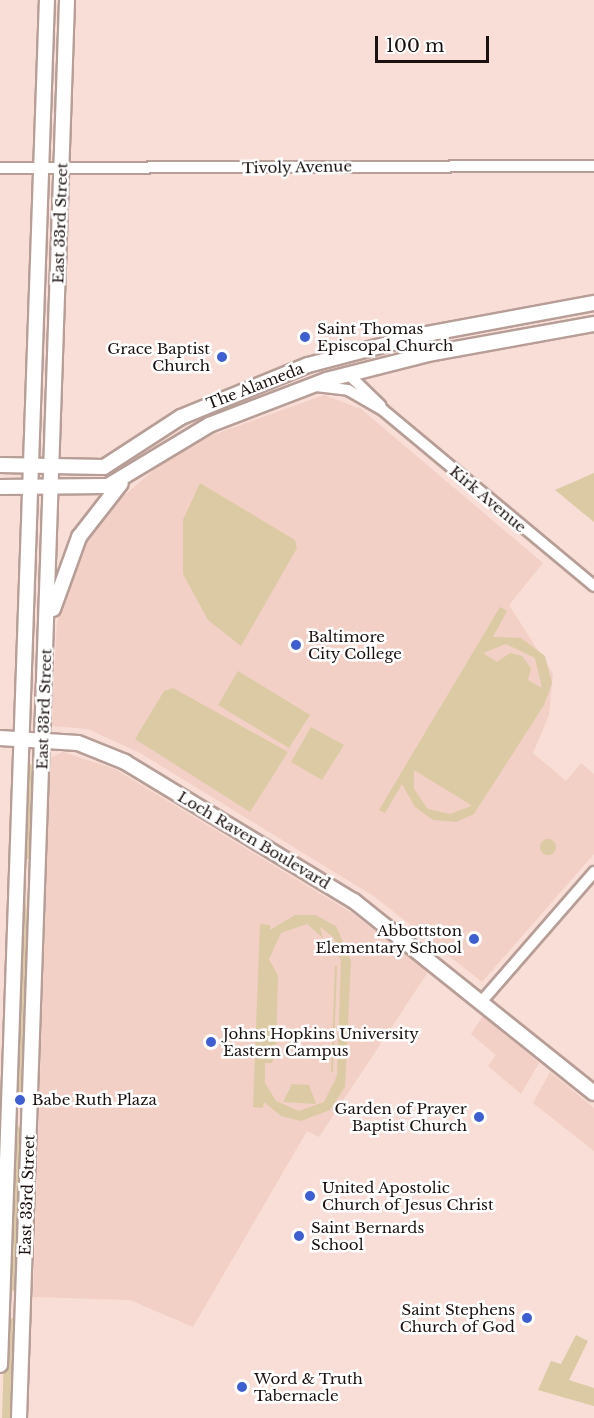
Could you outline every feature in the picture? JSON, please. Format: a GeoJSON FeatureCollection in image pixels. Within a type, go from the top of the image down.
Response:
{"type":"FeatureCollection","features":[{"type":"Feature","properties":{"kind":"main road","name":"East 33rd Street"},"geometry":{"type":"LineString","coordinates":[[0,1365],[47,0]]}},
{"type":"Feature","properties":{"kind":"main road","name":"East 33rd Street"},"geometry":{"type":"LineString","coordinates":[[19,1418],[68,0]]}},
{"type":"Feature","properties":{"kind":"main road","name":"The Alameda"},"geometry":{"type":"LineString","coordinates":[[0,465],[112,465],[181,417],[315,363],[426,334],[594,303]]}},
{"type":"Feature","properties":{"kind":"main road","name":"The Alameda"},"geometry":{"type":"LineString","coordinates":[[0,488],[90,489],[123,480],[191,434],[298,390],[364,369],[594,324]]}},
{"type":"Feature","properties":{"kind":"main road"},"geometry":{"type":"LineString","coordinates":[[315,363],[348,374]]}},
{"type":"Feature","properties":{"kind":"main road"},"geometry":{"type":"LineString","coordinates":[[46,643],[79,537],[123,480]]}},
{"type":"Feature","properties":{"kind":"main road","name":"Loch Raven Boulevard"},"geometry":{"type":"LineString","coordinates":[[0,738],[84,745],[125,762],[354,901],[482,1001],[594,1093]]}},
{"type":"Feature","properties":{"kind":"street","name":"Tivoly Avenue"},"geometry":{"type":"LineString","coordinates":[[0,168],[62,170],[594,166]]}},
{"type":"Feature","properties":{"kind":"street","name":"Kirk Avenue"},"geometry":{"type":"LineString","coordinates":[[364,369],[370,392]]}},
{"type":"Feature","properties":{"kind":"street","name":"Kirk Avenue"},"geometry":{"type":"LineString","coordinates":[[348,374],[370,392],[383,410]]}},
{"type":"Feature","properties":{"kind":"street","name":"Kirk Avenue"},"geometry":{"type":"LineString","coordinates":[[298,390],[338,388],[383,410],[594,586]]}},
{"type":"Feature","properties":{"kind":"street"},"geometry":{"type":"LineString","coordinates":[[482,1001],[594,872]]}},
{"type":"Feature","properties":{"kind":"street"},"geometry":{"type":"LineString","coordinates":[[1,1304],[24,1305]]}},
{"type":"Feature","properties":{"kind":"shaded area","name":"Baltimore City College"},"geometry":{"type":"Polygon","coordinates":[[[324,395],[361,409],[543,563],[509,605],[553,674],[549,715],[533,753],[566,781],[581,763],[594,774],[594,854],[482,982],[375,897],[140,753],[88,729],[51,726],[57,623],[67,587],[86,541],[114,504],[168,458],[213,435],[324,395]]]}},
{"type":"Feature","properties":{"kind":"shaded area"},"geometry":{"type":"Polygon","coordinates":[[[594,473],[594,522],[555,490],[594,473]]]}},
{"type":"Feature","properties":{"kind":"shaded area"},"geometry":{"type":"Polygon","coordinates":[[[200,483],[295,540],[297,548],[241,646],[208,620],[183,574],[183,520],[200,483]]]}},
{"type":"Feature","properties":{"kind":"shaded area"},"geometry":{"type":"Polygon","coordinates":[[[500,607],[507,611],[493,637],[521,638],[545,656],[552,683],[544,705],[474,814],[456,822],[433,820],[415,807],[402,784],[385,813],[379,810],[500,607]],[[506,644],[483,653],[497,662],[510,653],[522,656],[531,668],[528,680],[542,688],[535,658],[506,644]],[[414,770],[414,789],[428,809],[450,814],[471,806],[471,805],[414,770]]]}},
{"type":"Feature","properties":{"kind":"shaded area"},"geometry":{"type":"Polygon","coordinates":[[[238,671],[310,715],[289,748],[218,705],[238,671]]]}},
{"type":"Feature","properties":{"kind":"shaded area"},"geometry":{"type":"Polygon","coordinates":[[[173,688],[288,752],[250,812],[135,739],[164,691],[173,688]]]}},
{"type":"Feature","properties":{"kind":"shaded area"},"geometry":{"type":"Polygon","coordinates":[[[311,727],[344,745],[322,780],[291,762],[311,727]]]}},
{"type":"Feature","properties":{"kind":"shaded area","name":"Johns Hopkins University Eastern Campus"},"geometry":{"type":"Polygon","coordinates":[[[63,752],[115,769],[352,913],[428,972],[319,1137],[307,1131],[193,1327],[130,1300],[33,1297],[50,758],[63,752]]]}},
{"type":"Feature","properties":{"kind":"shaded area"},"geometry":{"type":"Polygon","coordinates":[[[24,761],[34,766],[35,859],[21,859],[24,761]]]}},
{"type":"Feature","properties":{"kind":"shaded area"},"geometry":{"type":"Polygon","coordinates":[[[545,839],[551,839],[556,847],[554,853],[545,855],[540,850],[540,844],[545,839]]]}},
{"type":"Feature","properties":{"kind":"shaded area"},"geometry":{"type":"Polygon","coordinates":[[[25,894],[31,949],[24,1104],[17,1103],[16,1020],[25,894]]]}},
{"type":"Feature","properties":{"kind":"shaded area"},"geometry":{"type":"Polygon","coordinates":[[[295,915],[315,915],[336,926],[351,960],[345,1087],[330,1110],[301,1121],[281,1116],[264,1102],[263,1108],[253,1107],[260,924],[270,925],[270,930],[295,915]],[[307,924],[281,933],[269,959],[278,976],[276,1050],[272,1063],[265,1063],[265,1083],[276,1101],[299,1111],[324,1102],[337,1076],[341,960],[326,940],[337,945],[333,937],[320,927],[323,938],[307,924]]]}},
{"type":"Feature","properties":{"kind":"shaded area"},"geometry":{"type":"Polygon","coordinates":[[[335,966],[337,966],[333,1072],[331,1072],[335,966]]]}},
{"type":"Feature","properties":{"kind":"shaded area"},"geometry":{"type":"Polygon","coordinates":[[[483,1016],[539,1063],[521,1094],[488,1066],[496,1055],[471,1034],[483,1016]]]}},
{"type":"Feature","properties":{"kind":"shaded area"},"geometry":{"type":"Polygon","coordinates":[[[550,1072],[594,1108],[594,1151],[533,1103],[550,1072]]]}},
{"type":"Feature","properties":{"kind":"shaded area"},"geometry":{"type":"Polygon","coordinates":[[[292,1084],[309,1085],[316,1104],[283,1102],[292,1084]]]}},
{"type":"Feature","properties":{"kind":"shaded area"},"geometry":{"type":"Polygon","coordinates":[[[17,1125],[21,1130],[23,1193],[16,1291],[10,1290],[9,1244],[17,1125]]]}},
{"type":"Feature","properties":{"kind":"shaded area"},"geometry":{"type":"Polygon","coordinates":[[[12,1318],[17,1321],[15,1418],[2,1418],[5,1325],[12,1318]]]}},
{"type":"Feature","properties":{"kind":"shaded area"},"geometry":{"type":"Polygon","coordinates":[[[576,1335],[588,1341],[569,1380],[594,1388],[594,1406],[538,1390],[551,1361],[561,1364],[576,1335]]]}},
{"type":"Feature","properties":{"kind":"place","name":"Saint Thomas Episcopal Church"},"geometry":{"type":"Point","coordinates":[305,337]}},
{"type":"Feature","properties":{"kind":"place","name":"Grace Baptist Church"},"geometry":{"type":"Point","coordinates":[222,357]}},
{"type":"Feature","properties":{"kind":"place","name":"Baltimore City College"},"geometry":{"type":"Point","coordinates":[296,645]}},
{"type":"Feature","properties":{"kind":"place","name":"Abbottston Elementary School"},"geometry":{"type":"Point","coordinates":[474,939]}},
{"type":"Feature","properties":{"kind":"place","name":"Johns Hopkins University Eastern Campus"},"geometry":{"type":"Point","coordinates":[211,1042]}},
{"type":"Feature","properties":{"kind":"place","name":"Babe Ruth Plaza"},"geometry":{"type":"Point","coordinates":[20,1100]}},
{"type":"Feature","properties":{"kind":"place","name":"Garden of Prayer Baptist Church"},"geometry":{"type":"Point","coordinates":[479,1117]}},
{"type":"Feature","properties":{"kind":"place","name":"United Apostolic Church of Jesus Christ"},"geometry":{"type":"Point","coordinates":[310,1196]}},
{"type":"Feature","properties":{"kind":"place","name":"Saint Bernards School"},"geometry":{"type":"Point","coordinates":[299,1236]}},
{"type":"Feature","properties":{"kind":"place","name":"Saint Stephens Church of God"},"geometry":{"type":"Point","coordinates":[527,1318]}},
{"type":"Feature","properties":{"kind":"place","name":"Word & Truth Tabernacle"},"geometry":{"type":"Point","coordinates":[242,1387]}}]}
